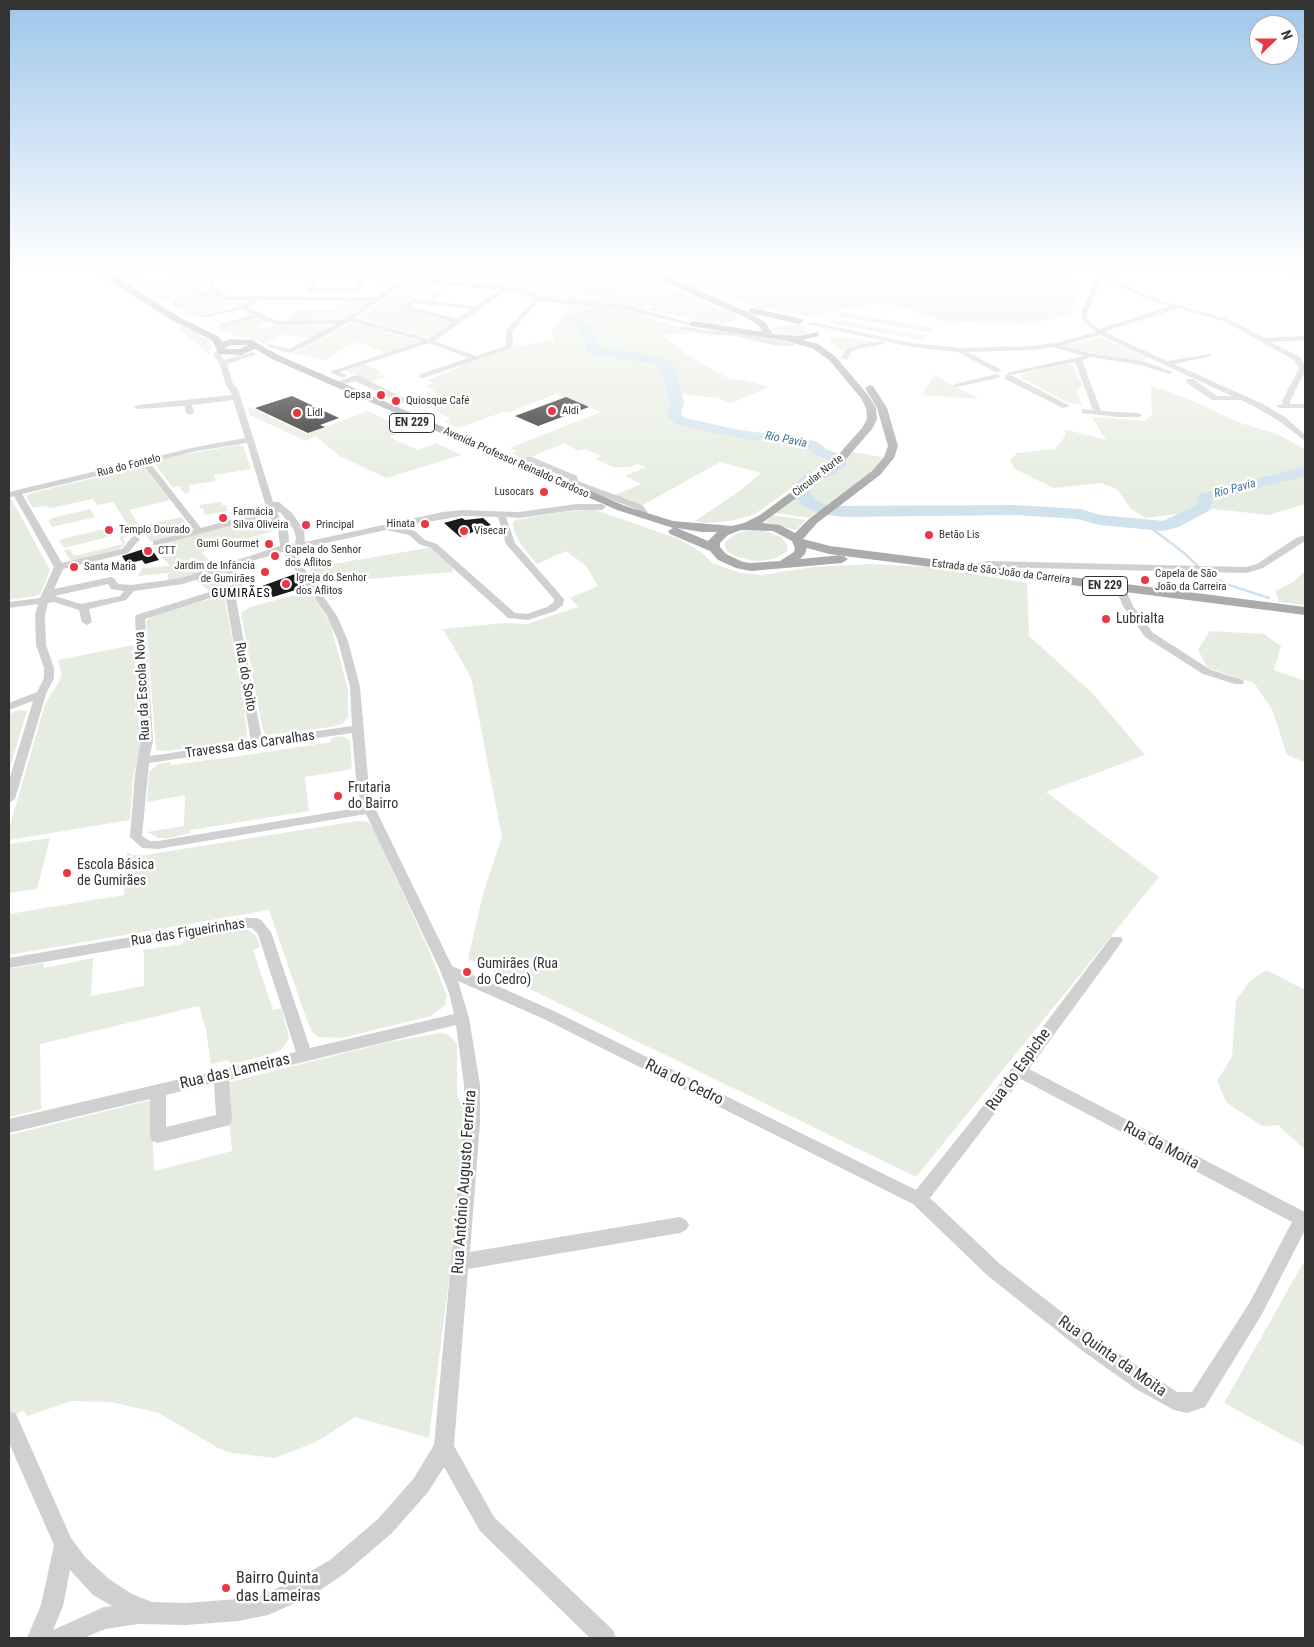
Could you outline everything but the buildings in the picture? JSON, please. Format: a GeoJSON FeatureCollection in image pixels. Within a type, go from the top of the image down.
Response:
{"type":"FeatureCollection","features":[{"type":"Feature","properties":{"kind":"main road"},"geometry":{"type":"LineString","coordinates":[[219,344],[219,349]]}},
{"type":"Feature","properties":{"kind":"main road"},"geometry":{"type":"LineString","coordinates":[[219,349],[225,344]]}},
{"type":"Feature","properties":{"kind":"main road"},"geometry":{"type":"LineString","coordinates":[[238,344],[251,347]]}},
{"type":"Feature","properties":{"kind":"main road","name":"Avenida Professor Reinaldo Cardoso"},"geometry":{"type":"LineString","coordinates":[[244,344],[340,380],[540,474],[605,502],[672,524],[732,529]]}},
{"type":"Feature","properties":{"kind":"main road","name":"Circular Norte"},"geometry":{"type":"LineString","coordinates":[[748,526],[828,471],[849,451],[870,424],[872,414],[868,403],[852,380],[826,352],[808,344]]}},
{"type":"Feature","properties":{"kind":"main road"},"geometry":{"type":"LineString","coordinates":[[785,563],[799,554],[801,548],[798,540],[818,516],[876,473],[889,458],[893,446],[882,408],[872,391],[830,344]]}},
{"type":"Feature","properties":{"kind":"main road","name":"Avenida Professor Reinaldo Cardoso"},"geometry":{"type":"LineString","coordinates":[[238,353],[251,347]]}},
{"type":"Feature","properties":{"kind":"main road","name":"Avenida Professor Reinaldo Cardoso"},"geometry":{"type":"LineString","coordinates":[[251,347],[266,358],[602,507],[687,536],[714,548]]}},
{"type":"Feature","properties":{"kind":"main road","name":"EN 229"},"geometry":{"type":"LineString","coordinates":[[219,349],[238,353]]}},
{"type":"Feature","properties":{"kind":"main road","name":"EN 229"},"geometry":{"type":"LineString","coordinates":[[732,529],[748,526],[776,528],[798,540],[828,550],[905,560]]}},
{"type":"Feature","properties":{"kind":"main road"},"geometry":{"type":"LineString","coordinates":[[714,548],[718,537],[732,529]]}},
{"type":"Feature","properties":{"kind":"main road","name":"EN 229"},"geometry":{"type":"LineString","coordinates":[[714,548],[722,557],[740,565],[764,567],[785,563],[842,559],[905,560]]}},
{"type":"Feature","properties":{"kind":"main road","name":"Estrada de São João da Carreira"},"geometry":{"type":"LineString","coordinates":[[905,560],[1305,612]]}},
{"type":"Feature","properties":{"kind":"street"},"geometry":{"type":"LineString","coordinates":[[268,346],[290,351],[305,344]]}},
{"type":"Feature","properties":{"kind":"street"},"geometry":{"type":"LineString","coordinates":[[410,399],[404,401],[356,378],[340,380],[333,372],[420,344]]}},
{"type":"Feature","properties":{"kind":"street"},"geometry":{"type":"LineString","coordinates":[[437,344],[476,358]]}},
{"type":"Feature","properties":{"kind":"street"},"geometry":{"type":"LineString","coordinates":[[423,376],[509,347],[510,344]]}},
{"type":"Feature","properties":{"kind":"street"},"geometry":{"type":"LineString","coordinates":[[844,358],[849,350],[862,345],[875,344]]}},
{"type":"Feature","properties":{"kind":"street"},"geometry":{"type":"LineString","coordinates":[[896,344],[960,350],[1050,346],[1058,344]]}},
{"type":"Feature","properties":{"kind":"street"},"geometry":{"type":"LineString","coordinates":[[907,344],[912,345]]}},
{"type":"Feature","properties":{"kind":"street"},"geometry":{"type":"LineString","coordinates":[[1125,344],[1260,406],[1282,419],[1305,439]]}},
{"type":"Feature","properties":{"kind":"street"},"geometry":{"type":"LineString","coordinates":[[1269,344],[1301,359],[1303,368],[1286,401],[1287,406]]}},
{"type":"Feature","properties":{"kind":"street"},"geometry":{"type":"LineString","coordinates":[[1050,346],[1094,356],[1142,363],[1182,376],[1215,398],[1244,398]]}},
{"type":"Feature","properties":{"kind":"street"},"geometry":{"type":"LineString","coordinates":[[224,364],[251,347]]}},
{"type":"Feature","properties":{"kind":"street","name":"Rua António Augusto Ferreira"},"geometry":{"type":"LineString","coordinates":[[219,349],[217,354],[224,364],[236,397],[272,512],[283,530],[285,547],[332,616],[343,641],[355,687],[363,789],[369,810],[447,970],[456,993],[462,1018],[473,1104],[444,1448]]}},
{"type":"Feature","properties":{"kind":"street"},"geometry":{"type":"LineString","coordinates":[[960,350],[996,374]]}},
{"type":"Feature","properties":{"kind":"street"},"geometry":{"type":"LineString","coordinates":[[224,364],[238,353]]}},
{"type":"Feature","properties":{"kind":"street"},"geometry":{"type":"LineString","coordinates":[[1166,363],[1209,355]]}},
{"type":"Feature","properties":{"kind":"street"},"geometry":{"type":"LineString","coordinates":[[956,386],[996,374],[1009,375],[1094,356]]}},
{"type":"Feature","properties":{"kind":"street"},"geometry":{"type":"LineString","coordinates":[[1078,359],[1098,413]]}},
{"type":"Feature","properties":{"kind":"street"},"geometry":{"type":"LineString","coordinates":[[1009,375],[1066,406]]}},
{"type":"Feature","properties":{"kind":"street"},"geometry":{"type":"LineString","coordinates":[[1182,376],[1192,375]]}},
{"type":"Feature","properties":{"kind":"street"},"geometry":{"type":"LineString","coordinates":[[138,407],[236,397]]}},
{"type":"Feature","properties":{"kind":"street"},"geometry":{"type":"LineString","coordinates":[[188,403],[190,413]]}},
{"type":"Feature","properties":{"kind":"street"},"geometry":{"type":"LineString","coordinates":[[1260,406],[1305,406]]}},
{"type":"Feature","properties":{"kind":"street"},"geometry":{"type":"LineString","coordinates":[[1084,411],[1138,415]]}},
{"type":"Feature","properties":{"kind":"street","name":"Rua do Fontelo"},"geometry":{"type":"LineString","coordinates":[[13,494],[209,446],[250,440]]}},
{"type":"Feature","properties":{"kind":"street"},"geometry":{"type":"LineString","coordinates":[[529,458],[574,478],[573,482],[639,507],[643,511],[644,516]]}},
{"type":"Feature","properties":{"kind":"street"},"geometry":{"type":"LineString","coordinates":[[145,462],[199,531]]}},
{"type":"Feature","properties":{"kind":"street"},"geometry":{"type":"LineString","coordinates":[[540,474],[552,469]]}},
{"type":"Feature","properties":{"kind":"street"},"geometry":{"type":"LineString","coordinates":[[13,494],[59,567]]}},
{"type":"Feature","properties":{"kind":"street","name":"Rua António Augusto Ferreira"},"geometry":{"type":"LineString","coordinates":[[266,495],[289,515],[299,530],[301,538],[298,553],[306,577]]}},
{"type":"Feature","properties":{"kind":"street"},"geometry":{"type":"LineString","coordinates":[[9,605],[83,585],[111,580],[114,588],[131,588],[147,584],[175,582],[285,547],[290,548],[452,514],[519,515],[576,507],[602,507]]}},
{"type":"Feature","properties":{"kind":"street"},"geometry":{"type":"LineString","coordinates":[[156,543],[282,509]]}},
{"type":"Feature","properties":{"kind":"street"},"geometry":{"type":"LineString","coordinates":[[384,527],[412,533],[422,542],[434,546],[512,616],[519,618],[528,617],[551,609],[559,603],[559,598],[511,544],[502,521],[502,515]]}},
{"type":"Feature","properties":{"kind":"street"},"geometry":{"type":"LineString","coordinates":[[966,568],[988,564],[1233,571],[1260,566],[1305,538]]}},
{"type":"Feature","properties":{"kind":"street"},"geometry":{"type":"LineString","coordinates":[[59,567],[125,551],[135,539]]}},
{"type":"Feature","properties":{"kind":"street"},"geometry":{"type":"LineString","coordinates":[[9,799],[41,694],[50,673],[40,637],[40,615],[59,567]]}},
{"type":"Feature","properties":{"kind":"street","name":"Rua da Escola Nova"},"geometry":{"type":"LineString","coordinates":[[226,567],[238,578],[239,584],[140,617],[140,641],[147,725],[136,837],[147,845],[158,845],[369,810]]}},
{"type":"Feature","properties":{"kind":"street"},"geometry":{"type":"LineString","coordinates":[[83,585],[79,591],[86,606],[87,622]]}},
{"type":"Feature","properties":{"kind":"street"},"geometry":{"type":"LineString","coordinates":[[46,596],[86,606],[123,598],[131,588]]}},
{"type":"Feature","properties":{"kind":"street"},"geometry":{"type":"LineString","coordinates":[[1120,588],[1128,606],[1150,635],[1159,643],[1206,672],[1238,682]]}},
{"type":"Feature","properties":{"kind":"street","name":"Rua do Soito"},"geometry":{"type":"LineString","coordinates":[[225,590],[231,599],[257,744]]}},
{"type":"Feature","properties":{"kind":"street"},"geometry":{"type":"LineString","coordinates":[[9,707],[41,694]]}},
{"type":"Feature","properties":{"kind":"street","name":"Travessa das Carvalhas"},"geometry":{"type":"LineString","coordinates":[[144,760],[357,729]]}},
{"type":"Feature","properties":{"kind":"street","name":"Rua das Figueirinhas"},"geometry":{"type":"LineString","coordinates":[[9,963],[242,923],[256,923],[264,932],[305,1056]]}},
{"type":"Feature","properties":{"kind":"street","name":"Rua do Espiche"},"geometry":{"type":"LineString","coordinates":[[919,1200],[979,1124],[1116,940]]}},
{"type":"Feature","properties":{"kind":"street","name":"Rua do Cedro"},"geometry":{"type":"LineString","coordinates":[[447,970],[549,1015],[919,1200]]}},
{"type":"Feature","properties":{"kind":"street","name":"Rua das Lameiras"},"geometry":{"type":"LineString","coordinates":[[9,1126],[462,1018]]}},
{"type":"Feature","properties":{"kind":"street","name":"Rua da Moita"},"geometry":{"type":"LineString","coordinates":[[1018,1070],[1304,1220]]}},
{"type":"Feature","properties":{"kind":"street"},"geometry":{"type":"LineString","coordinates":[[158,1091],[158,1136],[224,1120],[221,1076]]}},
{"type":"Feature","properties":{"kind":"street","name":"Rua Quinta da Moita"},"geometry":{"type":"LineString","coordinates":[[919,1200],[994,1270],[1087,1343],[1174,1401],[1187,1403],[1198,1400],[1256,1308],[1304,1220]]}},
{"type":"Feature","properties":{"kind":"street"},"geometry":{"type":"LineString","coordinates":[[460,1262],[680,1225]]}},
{"type":"Feature","properties":{"kind":"street"},"geometry":{"type":"LineString","coordinates":[[9,1421],[64,1545],[79,1565],[102,1587],[125,1602],[152,1613]]}},
{"type":"Feature","properties":{"kind":"street"},"geometry":{"type":"LineString","coordinates":[[59,1638],[104,1618],[139,1612],[186,1614],[238,1610],[268,1604],[305,1587],[337,1567],[385,1526],[421,1485],[444,1448],[487,1524],[605,1638]]}},
{"type":"Feature","properties":{"kind":"street"},"geometry":{"type":"LineString","coordinates":[[38,1638],[52,1606],[64,1545]]}},
{"type":"Feature","properties":{"kind":"shaded area"},"geometry":{"type":"Polygon","coordinates":[[[197,344],[210,344],[210,356],[197,344]]]}},
{"type":"Feature","properties":{"kind":"shaded area"},"geometry":{"type":"Polygon","coordinates":[[[313,344],[354,344],[336,351],[339,353],[323,360],[293,353],[313,344]]]}},
{"type":"Feature","properties":{"kind":"shaded area"},"geometry":{"type":"Polygon","coordinates":[[[363,344],[413,344],[385,353],[363,344]]]}},
{"type":"Feature","properties":{"kind":"shaded area"},"geometry":{"type":"Polygon","coordinates":[[[531,344],[672,344],[691,357],[730,379],[744,380],[769,387],[730,404],[719,398],[678,394],[672,418],[684,424],[811,446],[818,453],[833,458],[755,514],[731,521],[704,523],[695,521],[741,490],[761,473],[720,462],[641,506],[613,496],[642,484],[625,476],[646,467],[638,464],[631,467],[612,467],[596,459],[601,456],[585,449],[578,451],[565,443],[521,461],[521,457],[512,453],[517,451],[510,448],[601,412],[556,394],[507,413],[503,412],[458,428],[444,422],[451,419],[411,398],[440,395],[426,386],[433,383],[427,380],[459,368],[457,367],[517,346],[531,344]]]}},
{"type":"Feature","properties":{"kind":"shaded area"},"geometry":{"type":"Polygon","coordinates":[[[833,344],[861,344],[853,345],[842,352],[833,344]]]}},
{"type":"Feature","properties":{"kind":"shaded area"},"geometry":{"type":"Polygon","coordinates":[[[1070,344],[1116,344],[1148,358],[1140,361],[1118,358],[1060,346],[1070,344]]]}},
{"type":"Feature","properties":{"kind":"shaded area"},"geometry":{"type":"Polygon","coordinates":[[[364,364],[382,372],[379,374],[387,377],[371,382],[345,371],[364,364]]]}},
{"type":"Feature","properties":{"kind":"shaded area"},"geometry":{"type":"Polygon","coordinates":[[[1068,364],[1073,365],[1082,385],[1077,393],[1082,405],[1067,402],[1020,377],[1024,373],[1068,364]]]}},
{"type":"Feature","properties":{"kind":"shaded area"},"geometry":{"type":"Polygon","coordinates":[[[934,375],[979,399],[922,395],[934,375]]]}},
{"type":"Feature","properties":{"kind":"shaded area"},"geometry":{"type":"Polygon","coordinates":[[[1151,386],[1184,397],[1238,422],[1279,435],[1305,449],[1305,504],[1269,515],[1214,509],[1146,518],[1131,509],[1117,489],[1101,483],[1053,488],[1015,469],[1010,460],[1017,453],[1055,449],[1066,435],[1064,429],[1106,440],[1092,417],[1145,421],[1152,415],[1151,386]]]}},
{"type":"Feature","properties":{"kind":"shaded area"},"geometry":{"type":"Polygon","coordinates":[[[249,407],[307,434],[368,411],[399,426],[389,431],[396,434],[390,437],[394,439],[418,450],[436,443],[461,455],[386,478],[340,456],[315,436],[306,441],[250,415],[247,408],[249,407]]]}},
{"type":"Feature","properties":{"kind":"shaded area"},"geometry":{"type":"Polygon","coordinates":[[[238,445],[243,446],[251,469],[214,475],[216,481],[189,485],[190,491],[185,494],[179,486],[172,487],[155,464],[162,460],[182,455],[238,445]]]}},
{"type":"Feature","properties":{"kind":"shaded area"},"geometry":{"type":"Polygon","coordinates":[[[852,452],[883,457],[870,473],[809,518],[775,513],[832,473],[852,452]]]}},
{"type":"Feature","properties":{"kind":"shaded area"},"geometry":{"type":"Polygon","coordinates":[[[143,466],[170,500],[129,510],[140,526],[182,517],[190,530],[151,542],[144,532],[123,537],[125,544],[118,550],[73,561],[69,559],[64,550],[70,549],[74,556],[123,544],[119,537],[133,533],[113,502],[97,505],[93,499],[51,508],[43,506],[33,508],[26,496],[32,493],[143,466]]]}},
{"type":"Feature","properties":{"kind":"shaded area"},"geometry":{"type":"Polygon","coordinates":[[[9,498],[12,500],[50,570],[41,593],[35,596],[9,600],[9,498]]]}},
{"type":"Feature","properties":{"kind":"shaded area"},"geometry":{"type":"Polygon","coordinates":[[[221,502],[222,505],[226,505],[228,511],[205,515],[203,508],[200,508],[199,505],[221,502]]]}},
{"type":"Feature","properties":{"kind":"shaded area"},"geometry":{"type":"Polygon","coordinates":[[[90,509],[95,517],[52,527],[48,521],[52,518],[90,509]]]}},
{"type":"Feature","properties":{"kind":"shaded area"},"geometry":{"type":"Polygon","coordinates":[[[593,509],[681,540],[701,552],[712,563],[740,573],[763,575],[812,567],[870,564],[930,567],[1027,583],[1029,636],[1093,694],[1145,755],[1046,792],[1159,877],[916,1177],[468,959],[483,894],[502,837],[471,677],[443,629],[504,623],[527,624],[578,607],[570,598],[598,586],[586,566],[566,551],[537,564],[522,546],[515,534],[513,524],[514,521],[520,519],[593,509]]]}},
{"type":"Feature","properties":{"kind":"shaded area"},"geometry":{"type":"Polygon","coordinates":[[[772,515],[806,520],[796,530],[766,522],[772,515]]]}},
{"type":"Feature","properties":{"kind":"shaded area"},"geometry":{"type":"Polygon","coordinates":[[[257,517],[269,519],[273,531],[201,552],[216,568],[185,578],[168,581],[168,573],[138,576],[142,568],[170,566],[153,547],[257,517]]]}},
{"type":"Feature","properties":{"kind":"shaded area"},"geometry":{"type":"Polygon","coordinates":[[[103,529],[108,537],[64,548],[59,540],[103,529]]]}},
{"type":"Feature","properties":{"kind":"shaded area"},"geometry":{"type":"Polygon","coordinates":[[[745,531],[764,531],[781,537],[788,546],[787,551],[776,558],[755,561],[735,556],[728,552],[725,542],[736,534],[745,531]]]}},
{"type":"Feature","properties":{"kind":"shaded area"},"geometry":{"type":"Polygon","coordinates":[[[432,548],[452,567],[453,572],[318,583],[309,568],[432,548]]]}},
{"type":"Feature","properties":{"kind":"shaded area"},"geometry":{"type":"Polygon","coordinates":[[[223,570],[234,583],[209,591],[195,579],[223,570]]]}},
{"type":"Feature","properties":{"kind":"shaded area"},"geometry":{"type":"Polygon","coordinates":[[[1305,571],[1305,605],[1279,602],[1275,591],[1293,582],[1305,571]]]}},
{"type":"Feature","properties":{"kind":"shaded area"},"geometry":{"type":"Polygon","coordinates":[[[310,591],[330,623],[348,689],[348,717],[342,724],[331,727],[266,735],[262,727],[241,613],[250,607],[310,591]]]}},
{"type":"Feature","properties":{"kind":"shaded area"},"geometry":{"type":"Polygon","coordinates":[[[217,597],[224,598],[225,601],[243,695],[247,735],[244,739],[240,740],[167,751],[156,750],[146,621],[152,616],[217,597]]]}},
{"type":"Feature","properties":{"kind":"shaded area"},"geometry":{"type":"Polygon","coordinates":[[[1210,631],[1264,634],[1281,646],[1274,670],[1305,681],[1305,762],[1287,755],[1272,709],[1254,683],[1208,668],[1198,650],[1210,631]]]}},
{"type":"Feature","properties":{"kind":"shaded area"},"geometry":{"type":"Polygon","coordinates":[[[134,645],[141,747],[133,776],[130,820],[9,840],[9,829],[45,704],[62,675],[58,660],[134,645]]]}},
{"type":"Feature","properties":{"kind":"shaded area"},"geometry":{"type":"Polygon","coordinates":[[[18,710],[27,711],[9,771],[9,714],[18,710]]]}},
{"type":"Feature","properties":{"kind":"shaded area"},"geometry":{"type":"Polygon","coordinates":[[[342,736],[350,740],[352,769],[305,777],[309,811],[190,830],[190,833],[170,838],[159,838],[147,832],[184,826],[185,795],[147,802],[149,772],[158,764],[171,762],[171,765],[240,756],[331,742],[331,738],[342,736]]]}},
{"type":"Feature","properties":{"kind":"shaded area"},"geometry":{"type":"Polygon","coordinates":[[[358,821],[368,822],[373,828],[428,948],[447,996],[445,1005],[431,1016],[342,1038],[318,1037],[312,1032],[304,1012],[269,910],[9,955],[9,914],[124,895],[127,852],[132,855],[145,855],[358,821]]]}},
{"type":"Feature","properties":{"kind":"shaded area"},"geometry":{"type":"Polygon","coordinates":[[[50,838],[37,889],[9,893],[10,844],[50,838]]]}},
{"type":"Feature","properties":{"kind":"shaded area"},"geometry":{"type":"Polygon","coordinates":[[[240,929],[248,930],[257,937],[260,947],[253,950],[273,1010],[281,1008],[288,1033],[289,1038],[283,1048],[277,1052],[230,1065],[229,1060],[211,1064],[206,1030],[199,1006],[40,1044],[41,1109],[9,1117],[9,969],[43,963],[44,968],[93,958],[91,996],[144,986],[143,950],[183,944],[184,938],[240,929]]]}},
{"type":"Feature","properties":{"kind":"shaded area"},"geometry":{"type":"Polygon","coordinates":[[[1266,970],[1305,990],[1305,1150],[1278,1125],[1262,1126],[1227,1103],[1217,1081],[1232,1057],[1236,1000],[1250,981],[1266,970]]]}},
{"type":"Feature","properties":{"kind":"shaded area"},"geometry":{"type":"Polygon","coordinates":[[[440,1033],[447,1034],[457,1043],[457,1094],[460,1103],[467,1108],[459,1200],[429,1438],[355,1417],[316,1442],[275,1458],[232,1453],[218,1448],[159,1413],[111,1402],[72,1401],[27,1416],[23,1410],[9,1419],[9,1135],[151,1100],[154,1171],[232,1151],[226,1083],[393,1041],[440,1033]]]}},
{"type":"Feature","properties":{"kind":"shaded area"},"geometry":{"type":"Polygon","coordinates":[[[1305,1260],[1305,1447],[1224,1403],[1305,1260]]]}},
{"type":"Feature","properties":{"kind":"waterway","name":"Rio Pavia"},"geometry":{"type":"LineString","coordinates":[[592,344],[591,349],[600,352],[654,359],[664,363],[668,369],[677,402],[674,417],[681,421],[738,434],[797,441],[813,445],[821,452],[834,457],[840,464],[826,473],[807,480],[802,493],[809,503],[827,511],[1015,510],[1080,514],[1099,520],[1163,526],[1173,524],[1204,507],[1206,497],[1305,471]]}},
{"type":"Feature","properties":{"kind":"waterway","name":"Rio Pavia"},"geometry":{"type":"LineString","coordinates":[[1146,524],[1184,553],[1207,575],[1229,585],[1269,598]]}},
{"type":"Feature","properties":{"kind":"place","name":"Cepsa"},"geometry":{"type":"Point","coordinates":[381,395]}},
{"type":"Feature","properties":{"kind":"place","name":"Quiosque Café"},"geometry":{"type":"Point","coordinates":[396,401]}},
{"type":"Feature","properties":{"kind":"place","name":"Aldi"},"geometry":{"type":"Point","coordinates":[552,411]}},
{"type":"Feature","properties":{"kind":"place","name":"Lidl"},"geometry":{"type":"Point","coordinates":[297,413]}},
{"type":"Feature","properties":{"kind":"place","name":"Lusocars"},"geometry":{"type":"Point","coordinates":[544,492]}},
{"type":"Feature","properties":{"kind":"place","name":"Farmácia Silva Oliveira"},"geometry":{"type":"Point","coordinates":[223,518]}},
{"type":"Feature","properties":{"kind":"place","name":"Hinata"},"geometry":{"type":"Point","coordinates":[425,524]}},
{"type":"Feature","properties":{"kind":"place","name":"Principal"},"geometry":{"type":"Point","coordinates":[306,525]}},
{"type":"Feature","properties":{"kind":"place","name":"Templo Dourado"},"geometry":{"type":"Point","coordinates":[109,530]}},
{"type":"Feature","properties":{"kind":"place","name":"Visecar"},"geometry":{"type":"Point","coordinates":[464,531]}},
{"type":"Feature","properties":{"kind":"place","name":"Betão Lis"},"geometry":{"type":"Point","coordinates":[929,535]}},
{"type":"Feature","properties":{"kind":"place","name":"Gumi Gourmet"},"geometry":{"type":"Point","coordinates":[269,544]}},
{"type":"Feature","properties":{"kind":"place","name":"CTT"},"geometry":{"type":"Point","coordinates":[148,551]}},
{"type":"Feature","properties":{"kind":"place","name":"Capela do Senhor dos Aflitos"},"geometry":{"type":"Point","coordinates":[275,556]}},
{"type":"Feature","properties":{"kind":"place","name":"Santa Maria"},"geometry":{"type":"Point","coordinates":[74,567]}},
{"type":"Feature","properties":{"kind":"place","name":"Jardim de Infância de Gumirães"},"geometry":{"type":"Point","coordinates":[265,572]}},
{"type":"Feature","properties":{"kind":"place","name":"Capela de São João da Carreira"},"geometry":{"type":"Point","coordinates":[1145,580]}},
{"type":"Feature","properties":{"kind":"place","name":"Igreja do Senhor dos Aflitos"},"geometry":{"type":"Point","coordinates":[286,584]}},
{"type":"Feature","properties":{"kind":"place","name":"Lubrialta"},"geometry":{"type":"Point","coordinates":[1106,619]}},
{"type":"Feature","properties":{"kind":"place","name":"Frutaria do Bairro"},"geometry":{"type":"Point","coordinates":[338,796]}},
{"type":"Feature","properties":{"kind":"place","name":"Escola Básica de Gumirães"},"geometry":{"type":"Point","coordinates":[67,873]}},
{"type":"Feature","properties":{"kind":"place","name":"Gumirães (Rua do Cedro)"},"geometry":{"type":"Point","coordinates":[467,972]}},
{"type":"Feature","properties":{"kind":"place","name":"Bairro Quinta das Lameiras"},"geometry":{"type":"Point","coordinates":[226,1588]}},
{"type":"Feature","properties":{"kind":"district","name":"GUMIRÃES"},"geometry":{"type":"Point","coordinates":[241,594]}}]}
